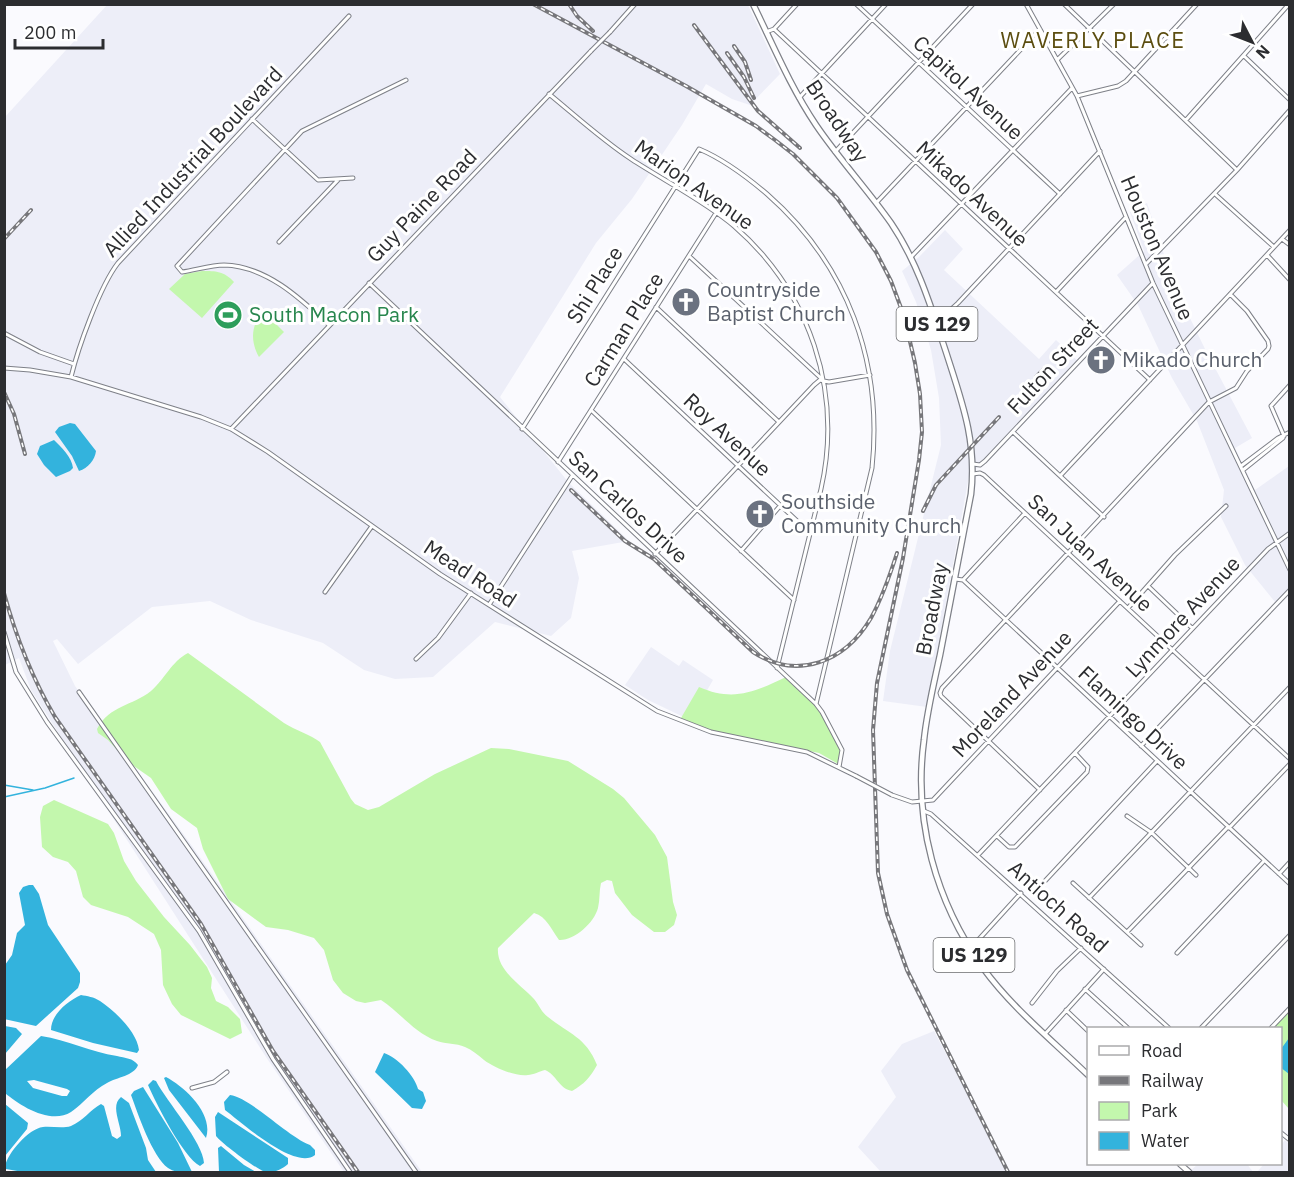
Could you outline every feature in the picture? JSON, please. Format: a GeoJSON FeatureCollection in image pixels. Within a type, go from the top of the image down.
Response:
{"type":"FeatureCollection","features":[{"type":"Feature","properties":{"kind":"main road","name":"Broadway"},"geometry":{"type":"LineString","coordinates":[[753,4],[799,98],[835,152],[890,223],[911,257],[937,322],[967,416],[973,464],[971,494],[923,741],[923,811],[927,840],[938,881],[954,922],[1000,989],[1087,1073]]}},
{"type":"Feature","properties":{"kind":"street","name":"Guy Paine Road"},"geometry":{"type":"LineString","coordinates":[[231,429],[635,4]]}},
{"type":"Feature","properties":{"kind":"street"},"geometry":{"type":"LineString","coordinates":[[766,32],[774,29],[798,4]]}},
{"type":"Feature","properties":{"kind":"street","name":"Capitol Avenue"},"geometry":{"type":"LineString","coordinates":[[856,4],[1060,194]]}},
{"type":"Feature","properties":{"kind":"street"},"geometry":{"type":"LineString","coordinates":[[799,98],[886,4]]}},
{"type":"Feature","properties":{"kind":"street"},"geometry":{"type":"LineString","coordinates":[[835,152],[973,4]]}},
{"type":"Feature","properties":{"kind":"street","name":"Houston Avenue"},"geometry":{"type":"LineString","coordinates":[[1026,4],[1077,96],[1153,283],[1290,570]]}},
{"type":"Feature","properties":{"kind":"street"},"geometry":{"type":"LineString","coordinates":[[1064,4],[1237,170]]}},
{"type":"Feature","properties":{"kind":"street"},"geometry":{"type":"LineString","coordinates":[[1057,60],[1114,4]]}},
{"type":"Feature","properties":{"kind":"street"},"geometry":{"type":"LineString","coordinates":[[1077,96],[1118,86],[1135,71],[1197,4]]}},
{"type":"Feature","properties":{"kind":"street"},"geometry":{"type":"LineString","coordinates":[[1186,120],[1289,4]]}},
{"type":"Feature","properties":{"kind":"street","name":"Allied Industrial Boulevard"},"geometry":{"type":"LineString","coordinates":[[71,377],[74,364],[115,267],[349,16]]}},
{"type":"Feature","properties":{"kind":"street","name":"Mikado Avenue"},"geometry":{"type":"LineString","coordinates":[[774,29],[1150,380]]}},
{"type":"Feature","properties":{"kind":"street"},"geometry":{"type":"LineString","coordinates":[[875,203],[1040,29]]}},
{"type":"Feature","properties":{"kind":"street"},"geometry":{"type":"LineString","coordinates":[[1244,56],[1290,100]]}},
{"type":"Feature","properties":{"kind":"street"},"geometry":{"type":"LineString","coordinates":[[329,325],[289,289],[244,268],[224,265],[182,272],[177,266],[302,131],[406,80]]}},
{"type":"Feature","properties":{"kind":"street"},"geometry":{"type":"LineString","coordinates":[[911,257],[1072,88]]}},
{"type":"Feature","properties":{"kind":"street","name":"Marion Avenue"},"geometry":{"type":"LineString","coordinates":[[549,94],[617,150],[716,213],[747,239],[783,282],[814,342],[824,381],[828,415],[827,451],[823,479],[777,668]]}},
{"type":"Feature","properties":{"kind":"street"},"geometry":{"type":"LineString","coordinates":[[1146,264],[1237,170],[1290,110]]}},
{"type":"Feature","properties":{"kind":"street"},"geometry":{"type":"LineString","coordinates":[[252,118],[318,180],[353,178]]}},
{"type":"Feature","properties":{"kind":"street","name":"Shi Place"},"geometry":{"type":"LineString","coordinates":[[522,429],[699,148],[744,176],[786,212],[808,237],[831,269],[852,312],[870,375]]}},
{"type":"Feature","properties":{"kind":"street"},"geometry":{"type":"LineString","coordinates":[[937,322],[1100,151]]}},
{"type":"Feature","properties":{"kind":"street"},"geometry":{"type":"LineString","coordinates":[[279,242],[331,185],[340,179]]}},
{"type":"Feature","properties":{"kind":"street"},"geometry":{"type":"LineString","coordinates":[[1215,193],[1274,247]]}},
{"type":"Feature","properties":{"kind":"street","name":"Carman Place"},"geometry":{"type":"LineString","coordinates":[[558,462],[716,213]]}},
{"type":"Feature","properties":{"kind":"street"},"geometry":{"type":"LineString","coordinates":[[1056,292],[1126,217]]}},
{"type":"Feature","properties":{"kind":"street"},"geometry":{"type":"LineString","coordinates":[[1060,476],[1290,230]]}},
{"type":"Feature","properties":{"kind":"street"},"geometry":{"type":"LineString","coordinates":[[1282,238],[1290,246]]}},
{"type":"Feature","properties":{"kind":"street"},"geometry":{"type":"LineString","coordinates":[[1267,254],[1290,280]]}},
{"type":"Feature","properties":{"kind":"street"},"geometry":{"type":"LineString","coordinates":[[689,256],[824,381]]}},
{"type":"Feature","properties":{"kind":"street","name":"San Carlos Drive"},"geometry":{"type":"LineString","coordinates":[[369,283],[816,704],[842,750],[839,767]]}},
{"type":"Feature","properties":{"kind":"street","name":"Fulton Street"},"geometry":{"type":"LineString","coordinates":[[973,464],[982,464],[1153,283]]}},
{"type":"Feature","properties":{"kind":"street"},"geometry":{"type":"LineString","coordinates":[[1040,790],[941,696],[942,688],[1209,402],[1236,388],[1269,346],[1268,341],[1247,311],[1230,294]]}},
{"type":"Feature","properties":{"kind":"street"},"geometry":{"type":"LineString","coordinates":[[656,308],[779,422]]}},
{"type":"Feature","properties":{"kind":"street"},"geometry":{"type":"LineString","coordinates":[[4,333],[40,352],[74,364]]}},
{"type":"Feature","properties":{"kind":"street","name":"Roy Avenue"},"geometry":{"type":"LineString","coordinates":[[624,359],[810,533]]}},
{"type":"Feature","properties":{"kind":"street","name":"Mead Road"},"geometry":{"type":"LineString","coordinates":[[4,368],[71,377],[201,417],[231,429],[268,452],[471,593],[671,718],[711,732],[807,752],[892,795],[912,802],[922,800]]}},
{"type":"Feature","properties":{"kind":"street"},"geometry":{"type":"LineString","coordinates":[[655,554],[820,380],[829,382],[870,375],[874,422],[872,468],[816,704]]}},
{"type":"Feature","properties":{"kind":"street"},"geometry":{"type":"LineString","coordinates":[[1284,436],[1270,406],[1290,385]]}},
{"type":"Feature","properties":{"kind":"street"},"geometry":{"type":"LineString","coordinates":[[591,410],[794,600]]}},
{"type":"Feature","properties":{"kind":"street"},"geometry":{"type":"LineString","coordinates":[[1012,432],[1104,517]]}},
{"type":"Feature","properties":{"kind":"street"},"geometry":{"type":"LineString","coordinates":[[1242,468],[1278,438],[1290,432]]}},
{"type":"Feature","properties":{"kind":"street","name":"San Juan Avenue"},"geometry":{"type":"LineString","coordinates":[[973,474],[982,473],[1290,759]]}},
{"type":"Feature","properties":{"kind":"street"},"geometry":{"type":"LineString","coordinates":[[489,604],[572,476]]}},
{"type":"Feature","properties":{"kind":"street"},"geometry":{"type":"LineString","coordinates":[[741,551],[780,506]]}},
{"type":"Feature","properties":{"kind":"street"},"geometry":{"type":"LineString","coordinates":[[1128,608],[1180,550],[1226,506]]}},
{"type":"Feature","properties":{"kind":"street"},"geometry":{"type":"LineString","coordinates":[[954,579],[963,580],[1025,513]]}},
{"type":"Feature","properties":{"kind":"street"},"geometry":{"type":"LineString","coordinates":[[325,592],[372,526]]}},
{"type":"Feature","properties":{"kind":"street","name":"Lynmore Avenue"},"geometry":{"type":"LineString","coordinates":[[978,855],[1268,549],[1290,533]]}},
{"type":"Feature","properties":{"kind":"street","name":"Flamingo Drive"},"geometry":{"type":"LineString","coordinates":[[963,580],[1290,884]]}},
{"type":"Feature","properties":{"kind":"street"},"geometry":{"type":"LineString","coordinates":[[1148,586],[1192,628]]}},
{"type":"Feature","properties":{"kind":"street"},"geometry":{"type":"LineString","coordinates":[[1141,746],[1290,590]]}},
{"type":"Feature","properties":{"kind":"street"},"geometry":{"type":"LineString","coordinates":[[416,659],[438,638],[471,593]]}},
{"type":"Feature","properties":{"kind":"street","name":"Moreland Avenue"},"geometry":{"type":"LineString","coordinates":[[922,800],[933,800],[1120,601]]}},
{"type":"Feature","properties":{"kind":"street"},"geometry":{"type":"LineString","coordinates":[[4,632],[16,672],[47,722],[198,932],[273,1059],[350,1173]]}},
{"type":"Feature","properties":{"kind":"street"},"geometry":{"type":"LineString","coordinates":[[934,685],[942,688]]}},
{"type":"Feature","properties":{"kind":"street"},"geometry":{"type":"LineString","coordinates":[[1089,898],[1290,687]]}},
{"type":"Feature","properties":{"kind":"street"},"geometry":{"type":"LineString","coordinates":[[79,692],[416,1173]]}},
{"type":"Feature","properties":{"kind":"street"},"geometry":{"type":"LineString","coordinates":[[997,836],[1010,848],[1015,847],[1088,772],[1088,767],[1075,753]]}},
{"type":"Feature","properties":{"kind":"street"},"geometry":{"type":"LineString","coordinates":[[1045,881],[1157,761]]}},
{"type":"Feature","properties":{"kind":"street"},"geometry":{"type":"LineString","coordinates":[[1127,932],[1290,764]]}},
{"type":"Feature","properties":{"kind":"street","name":"Antioch Road"},"geometry":{"type":"LineString","coordinates":[[923,811],[932,814],[1167,1027]]}},
{"type":"Feature","properties":{"kind":"street"},"geometry":{"type":"LineString","coordinates":[[1127,816],[1152,832],[1196,875]]}},
{"type":"Feature","properties":{"kind":"street"},"geometry":{"type":"LineString","coordinates":[[1177,953],[1264,861]]}},
{"type":"Feature","properties":{"kind":"street"},"geometry":{"type":"LineString","coordinates":[[1279,874],[1290,862]]}},
{"type":"Feature","properties":{"kind":"street"},"geometry":{"type":"LineString","coordinates":[[1074,883],[1141,945]]}},
{"type":"Feature","properties":{"kind":"street"},"geometry":{"type":"LineString","coordinates":[[970,948],[1021,893]]}},
{"type":"Feature","properties":{"kind":"street"},"geometry":{"type":"LineString","coordinates":[[1204,1027],[1290,935]]}},
{"type":"Feature","properties":{"kind":"street"},"geometry":{"type":"LineString","coordinates":[[1032,1004],[1058,971],[1081,948]]}},
{"type":"Feature","properties":{"kind":"street"},"geometry":{"type":"LineString","coordinates":[[1045,1034],[1104,969]]}},
{"type":"Feature","properties":{"kind":"street"},"geometry":{"type":"LineString","coordinates":[[1085,989],[1126,1027]]}},
{"type":"Feature","properties":{"kind":"street"},"geometry":{"type":"LineString","coordinates":[[1272,1027],[1290,1008]]}},
{"type":"Feature","properties":{"kind":"street"},"geometry":{"type":"LineString","coordinates":[[1066,1010],[1087,1029]]}},
{"type":"Feature","properties":{"kind":"street"},"geometry":{"type":"LineString","coordinates":[[1161,1027],[1164,1023]]}},
{"type":"Feature","properties":{"kind":"street"},"geometry":{"type":"LineString","coordinates":[[192,1088],[214,1082],[227,1072]]}},
{"type":"Feature","properties":{"kind":"shaded area"},"geometry":{"type":"Polygon","coordinates":[[[107,5],[748,5],[780,74],[750,105],[732,99],[706,84],[682,125],[632,199],[596,243],[500,397],[569,483],[629,541],[572,551],[579,578],[571,618],[551,636],[495,622],[433,677],[395,679],[364,670],[323,643],[251,620],[210,601],[152,607],[78,664],[57,639],[53,641],[75,686],[187,839],[422,1172],[344,1172],[266,1057],[31,690],[19,658],[5,665],[5,117],[107,5]]]}},
{"type":"Feature","properties":{"kind":"shaded area"},"geometry":{"type":"Polygon","coordinates":[[[1147,203],[1174,285],[1252,438],[1235,448],[1255,490],[1289,466],[1289,592],[1275,602],[1245,565],[1221,517],[1224,490],[1197,421],[1172,378],[1138,305],[1117,275],[1144,251],[1130,212],[1147,203]]]}},
{"type":"Feature","properties":{"kind":"shaded area"},"geometry":{"type":"Polygon","coordinates":[[[945,230],[963,249],[944,270],[1039,359],[1056,340],[1078,361],[969,476],[927,707],[883,701],[890,651],[941,445],[939,398],[931,350],[916,302],[902,271],[945,230]]]}},
{"type":"Feature","properties":{"kind":"shaded area"},"geometry":{"type":"Polygon","coordinates":[[[651,647],[679,666],[683,660],[713,680],[690,720],[648,700],[625,685],[651,647]]]}},
{"type":"Feature","properties":{"kind":"shaded area"},"geometry":{"type":"Polygon","coordinates":[[[934,1031],[1007,1172],[881,1172],[858,1147],[896,1097],[881,1071],[902,1044],[934,1031]]]}},
{"type":"Feature","properties":{"kind":"shaded area"},"geometry":{"type":"Polygon","coordinates":[[[1285,1140],[1289,1144],[1289,1172],[1257,1172],[1263,1165],[1282,1165],[1282,1144],[1285,1140]]]}},
{"type":"Feature","properties":{"kind":"shaded area"},"geometry":{"type":"Polygon","coordinates":[[[1197,1165],[1248,1165],[1253,1172],[1189,1172],[1197,1165]]]}},
{"type":"Feature","properties":{"kind":"green space"},"geometry":{"type":"Polygon","coordinates":[[[202,271],[219,272],[234,282],[202,318],[169,289],[185,274],[202,271]]]}},
{"type":"Feature","properties":{"kind":"green space"},"geometry":{"type":"Polygon","coordinates":[[[263,311],[284,332],[259,357],[254,345],[253,333],[256,322],[263,311]]]}},
{"type":"Feature","properties":{"kind":"green space"},"geometry":{"type":"Polygon","coordinates":[[[188,653],[284,723],[320,742],[351,799],[355,804],[368,810],[379,807],[435,774],[491,748],[509,749],[568,761],[624,798],[655,835],[667,857],[677,915],[674,925],[665,932],[654,932],[632,915],[615,893],[612,881],[607,880],[601,883],[596,914],[583,930],[571,938],[559,940],[546,920],[534,913],[498,948],[501,963],[510,976],[534,999],[546,1015],[588,1048],[597,1065],[583,1083],[572,1091],[545,1070],[523,1075],[504,1071],[465,1047],[440,1042],[429,1037],[414,1028],[381,1000],[365,1003],[356,1001],[343,993],[333,980],[324,950],[314,938],[288,930],[266,927],[228,899],[203,849],[197,828],[171,809],[151,778],[128,762],[108,740],[98,733],[97,729],[102,721],[115,710],[151,691],[177,661],[188,653]]]}},
{"type":"Feature","properties":{"kind":"green space"},"geometry":{"type":"Polygon","coordinates":[[[786,677],[816,705],[841,748],[840,765],[819,753],[725,734],[696,726],[681,718],[699,687],[723,694],[744,693],[786,677]]]}},
{"type":"Feature","properties":{"kind":"green space"},"geometry":{"type":"Polygon","coordinates":[[[54,800],[108,824],[114,833],[124,861],[136,881],[207,967],[212,978],[211,988],[216,1001],[228,1007],[240,1019],[242,1033],[230,1039],[181,1015],[172,1004],[163,985],[161,950],[154,934],[128,917],[91,905],[83,897],[76,871],[68,862],[53,857],[42,847],[40,817],[43,806],[54,800]]]}},
{"type":"Feature","properties":{"kind":"green space"},"geometry":{"type":"Polygon","coordinates":[[[1289,1010],[1289,1109],[1282,1101],[1282,1027],[1274,1027],[1289,1010]]]}},
{"type":"Feature","properties":{"kind":"water"},"geometry":{"type":"Polygon","coordinates":[[[70,423],[75,424],[96,451],[90,463],[79,471],[72,456],[55,432],[59,427],[70,423]]]}},
{"type":"Feature","properties":{"kind":"water"},"geometry":{"type":"Polygon","coordinates":[[[54,440],[68,456],[73,468],[56,477],[37,454],[40,446],[54,440]]]}},
{"type":"Feature","properties":{"kind":"water"},"geometry":{"type":"Polygon","coordinates":[[[33,885],[39,894],[48,925],[80,973],[78,988],[36,1026],[4,1019],[5,965],[12,955],[17,933],[25,925],[19,893],[23,887],[33,885]]]}},
{"type":"Feature","properties":{"kind":"water"},"geometry":{"type":"Polygon","coordinates":[[[81,995],[98,1000],[118,1016],[134,1036],[139,1050],[137,1053],[51,1030],[57,1013],[81,995]]]}},
{"type":"Feature","properties":{"kind":"water"},"geometry":{"type":"Polygon","coordinates":[[[5,1026],[16,1028],[22,1034],[5,1054],[5,1026]]]}},
{"type":"Feature","properties":{"kind":"water"},"geometry":{"type":"Polygon","coordinates":[[[41,1036],[129,1059],[138,1065],[133,1072],[102,1086],[71,1112],[54,1116],[27,1108],[5,1093],[4,1071],[41,1036]],[[34,1080],[27,1081],[33,1088],[62,1096],[67,1096],[70,1091],[34,1080]]]}},
{"type":"Feature","properties":{"kind":"water"},"geometry":{"type":"Polygon","coordinates":[[[1289,1038],[1289,1074],[1282,1069],[1282,1048],[1289,1038]]]}},
{"type":"Feature","properties":{"kind":"water"},"geometry":{"type":"Polygon","coordinates":[[[384,1053],[405,1068],[418,1089],[423,1092],[426,1101],[422,1109],[412,1108],[375,1072],[384,1053]]]}},
{"type":"Feature","properties":{"kind":"water"},"geometry":{"type":"Polygon","coordinates":[[[166,1077],[189,1094],[202,1111],[206,1120],[206,1138],[169,1090],[164,1078],[166,1077]]]}},
{"type":"Feature","properties":{"kind":"water"},"geometry":{"type":"Polygon","coordinates":[[[153,1080],[156,1081],[198,1144],[204,1163],[200,1166],[186,1152],[163,1116],[148,1085],[153,1080]]]}},
{"type":"Feature","properties":{"kind":"water"},"geometry":{"type":"Polygon","coordinates":[[[143,1087],[178,1143],[192,1172],[171,1170],[156,1154],[131,1095],[143,1087]]]}},
{"type":"Feature","properties":{"kind":"water"},"geometry":{"type":"Polygon","coordinates":[[[230,1095],[248,1103],[310,1145],[315,1150],[315,1155],[306,1158],[295,1156],[282,1151],[255,1134],[225,1110],[224,1102],[230,1095]]]}},
{"type":"Feature","properties":{"kind":"water"},"geometry":{"type":"Polygon","coordinates":[[[121,1097],[129,1103],[146,1148],[148,1160],[156,1172],[23,1172],[6,1169],[10,1155],[31,1132],[43,1127],[71,1126],[101,1104],[104,1106],[112,1136],[117,1139],[121,1136],[121,1131],[116,1105],[121,1097]]]}},
{"type":"Feature","properties":{"kind":"water"},"geometry":{"type":"Polygon","coordinates":[[[5,1104],[28,1123],[27,1129],[5,1156],[5,1104]]]}},
{"type":"Feature","properties":{"kind":"water"},"geometry":{"type":"Polygon","coordinates":[[[218,1112],[288,1158],[288,1164],[278,1170],[266,1172],[241,1157],[216,1136],[215,1117],[218,1112]]]}},
{"type":"Feature","properties":{"kind":"water"},"geometry":{"type":"Polygon","coordinates":[[[221,1146],[256,1172],[219,1172],[218,1148],[221,1146]]]}},
{"type":"Feature","properties":{"kind":"waterway"},"geometry":{"type":"LineString","coordinates":[[4,797],[45,788],[74,778]]}},
{"type":"Feature","properties":{"kind":"waterway"},"geometry":{"type":"LineString","coordinates":[[4,785],[33,790]]}},
{"type":"Feature","properties":{"kind":"railway"},"geometry":{"type":"LineString","coordinates":[[533,4],[686,86],[756,126],[775,140],[793,154],[837,198],[876,252],[891,281],[904,316],[915,363],[920,394],[922,432],[903,558],[877,683],[873,730],[878,873],[887,914],[907,970],[1008,1172]]}},
{"type":"Feature","properties":{"kind":"railway"},"geometry":{"type":"LineString","coordinates":[[569,4],[577,16],[593,31]]}},
{"type":"Feature","properties":{"kind":"railway"},"geometry":{"type":"LineString","coordinates":[[694,25],[758,111],[800,148]]}},
{"type":"Feature","properties":{"kind":"railway"},"geometry":{"type":"LineString","coordinates":[[734,46],[745,62],[751,80]]}},
{"type":"Feature","properties":{"kind":"railway"},"geometry":{"type":"LineString","coordinates":[[727,53],[744,77],[754,98]]}},
{"type":"Feature","properties":{"kind":"railway"},"geometry":{"type":"LineString","coordinates":[[4,239],[31,210]]}},
{"type":"Feature","properties":{"kind":"railway"},"geometry":{"type":"LineString","coordinates":[[1036,377],[1046,367]]}},
{"type":"Feature","properties":{"kind":"railway"},"geometry":{"type":"LineString","coordinates":[[4,392],[14,414],[25,454]]}},
{"type":"Feature","properties":{"kind":"railway"},"geometry":{"type":"LineString","coordinates":[[923,511],[936,485],[999,417]]}},
{"type":"Feature","properties":{"kind":"railway"},"geometry":{"type":"LineString","coordinates":[[571,490],[625,541],[654,559],[753,652],[770,661],[786,665],[803,666],[819,662],[834,656],[848,646],[871,618],[897,553]]}},
{"type":"Feature","properties":{"kind":"railway"},"geometry":{"type":"LineString","coordinates":[[4,593],[25,657],[55,717],[201,924],[273,1051],[358,1172]]}},
{"type":"Feature","properties":{"kind":"place","name":"Countryside Baptist Church"},"geometry":{"type":"Point","coordinates":[686,302]}},
{"type":"Feature","properties":{"kind":"place","name":"South Macon Park"},"geometry":{"type":"Point","coordinates":[228,315]}},
{"type":"Feature","properties":{"kind":"place","name":"Mikado Church"},"geometry":{"type":"Point","coordinates":[1101,360]}},
{"type":"Feature","properties":{"kind":"place","name":"Southside Community Church"},"geometry":{"type":"Point","coordinates":[760,514]}},
{"type":"Feature","properties":{"kind":"district","name":"WAVERLY PLACE"},"geometry":{"type":"Point","coordinates":[1093,40]}}]}
